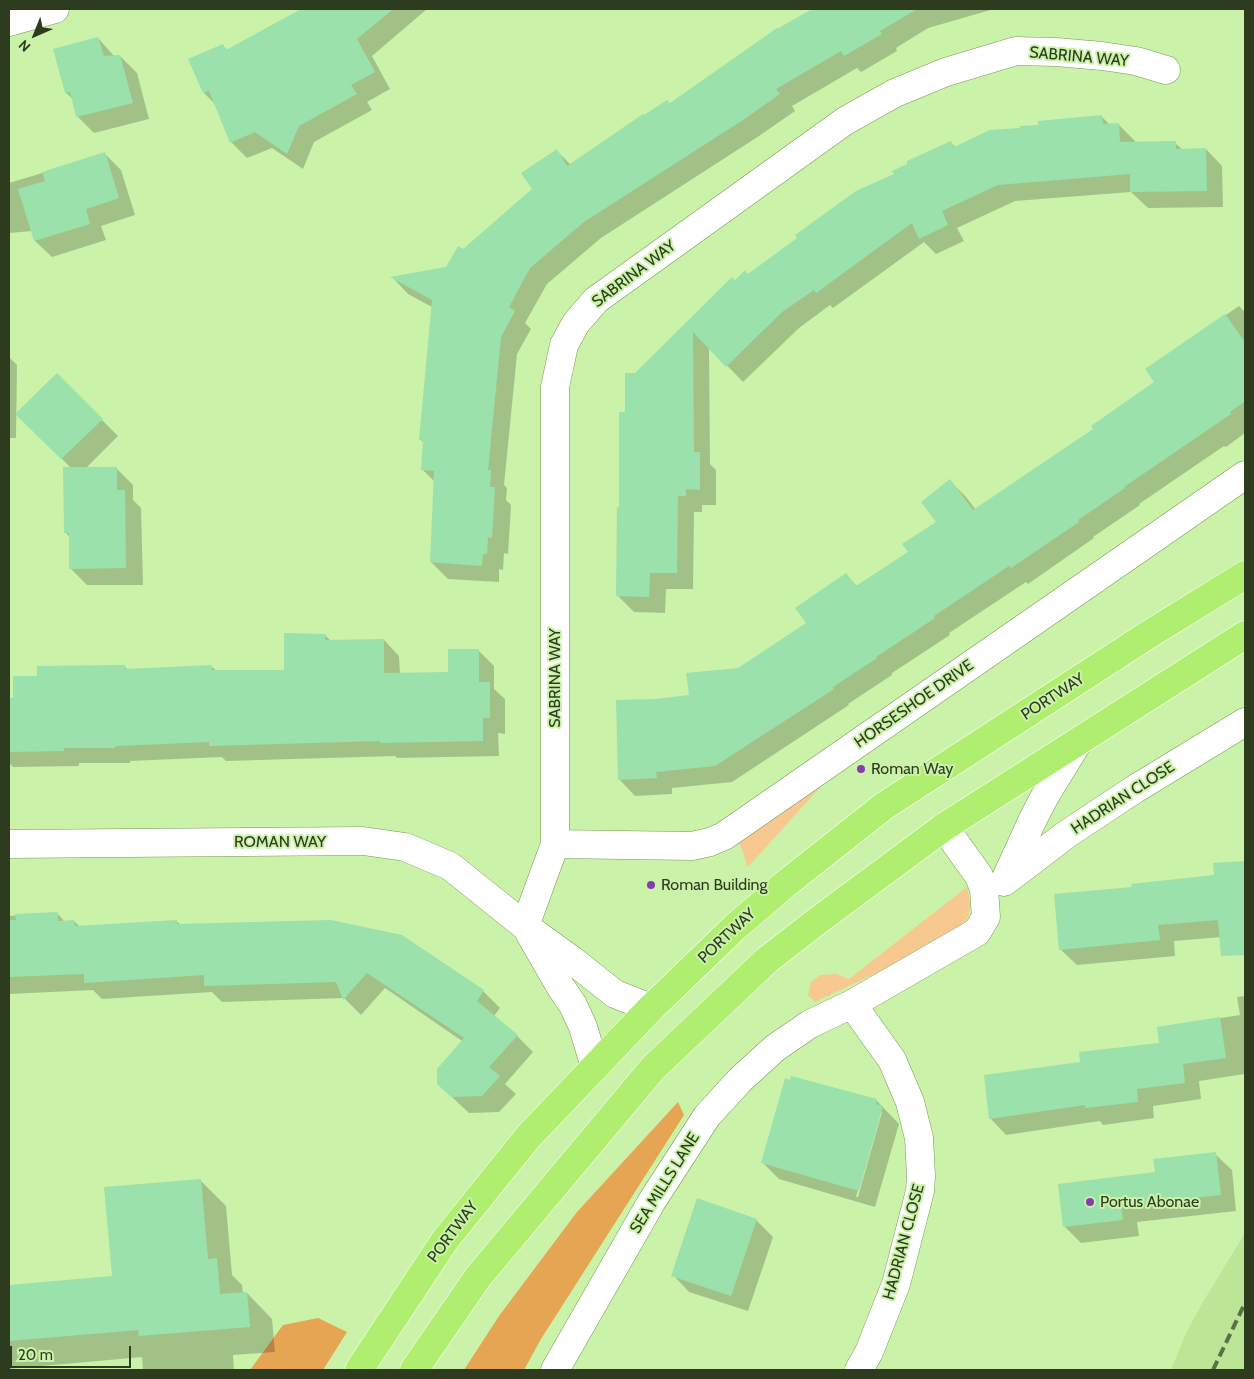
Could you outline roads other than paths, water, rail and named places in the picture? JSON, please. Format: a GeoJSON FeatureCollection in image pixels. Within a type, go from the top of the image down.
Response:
{"type":"FeatureCollection","features":[{"type":"Feature","properties":{"kind":"highway","name":"PORTWAY"},"geometry":{"type":"LineString","coordinates":[[359,1370],[445,1240],[528,1137],[651,1008],[735,927],[772,895],[884,806],[1245,575]]}},
{"type":"Feature","properties":{"kind":"highway"},"geometry":{"type":"LineString","coordinates":[[414,1370],[478,1277],[653,1068],[767,960],[944,828],[1245,635]]}},
{"type":"Feature","properties":{"kind":"street"},"geometry":{"type":"LineString","coordinates":[[9,22],[55,9]]}},
{"type":"Feature","properties":{"kind":"street","name":"SABRINA WAY"},"geometry":{"type":"LineString","coordinates":[[526,926],[555,844],[555,387],[564,345],[576,323],[596,300],[845,121],[895,93],[946,72],[1016,51],[1102,56],[1166,70]]}},
{"type":"Feature","properties":{"kind":"street","name":"HORSESHOE DRIVE"},"geometry":{"type":"LineString","coordinates":[[555,844],[692,846],[710,842],[724,836],[1245,475]]}},
{"type":"Feature","properties":{"kind":"street","name":"HADRIAN CLOSE"},"geometry":{"type":"LineString","coordinates":[[1004,882],[1066,834],[1245,722]]}},
{"type":"Feature","properties":{"kind":"street","name":"HADRIAN CLOSE"},"geometry":{"type":"LineString","coordinates":[[810,1024],[852,1004],[977,932],[1004,882],[1045,796],[1078,742]]}},
{"type":"Feature","properties":{"kind":"street"},"geometry":{"type":"LineString","coordinates":[[944,828],[980,876],[984,889],[986,917]]}},
{"type":"Feature","properties":{"kind":"street","name":"ROMAN WAY"},"geometry":{"type":"LineString","coordinates":[[9,844],[363,841],[405,847],[450,866],[615,994],[651,1008]]}},
{"type":"Feature","properties":{"kind":"street","name":"ROMAN WAY"},"geometry":{"type":"LineString","coordinates":[[526,926],[560,986],[574,1005],[595,1067]]}},
{"type":"Feature","properties":{"kind":"street","name":"HADRIAN CLOSE"},"geometry":{"type":"LineString","coordinates":[[852,1004],[892,1060],[910,1102],[919,1138],[922,1176],[920,1191],[896,1284],[869,1352],[859,1370]]}},
{"type":"Feature","properties":{"kind":"street","name":"SEA MILLS LANE"},"geometry":{"type":"LineString","coordinates":[[555,1370],[652,1201],[707,1116],[740,1080],[775,1048],[810,1024]]}},
{"type":"Feature","properties":{"kind":"railway"},"geometry":{"type":"LineString","coordinates":[[1213,1370],[1245,1303]]}},
{"type":"Feature","properties":{"kind":"place","name":"Roman Way"},"geometry":{"type":"Point","coordinates":[861,769]}},
{"type":"Feature","properties":{"kind":"place","name":"Roman Building"},"geometry":{"type":"Point","coordinates":[651,885]}},
{"type":"Feature","properties":{"kind":"place","name":"Portus Abonae"},"geometry":{"type":"Point","coordinates":[1090,1202]}}]}
